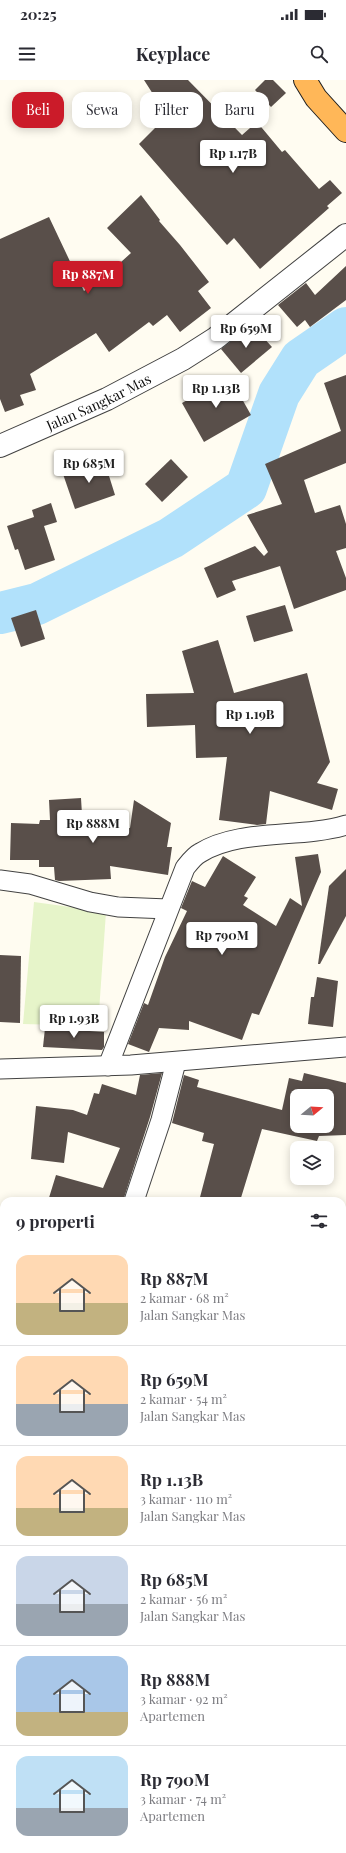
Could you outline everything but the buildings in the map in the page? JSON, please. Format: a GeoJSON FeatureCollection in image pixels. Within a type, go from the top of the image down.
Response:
{"type":"FeatureCollection","features":[{"type":"Feature","properties":{"kind":"highway"},"geometry":{"type":"LineString","coordinates":[[304,80],[316,98],[346,131]]}},
{"type":"Feature","properties":{"kind":"street","name":"Jalan Sangkar Mas"},"geometry":{"type":"LineString","coordinates":[[0,446],[107,399],[183,359],[216,338],[346,235]]}},
{"type":"Feature","properties":{"kind":"street"},"geometry":{"type":"LineString","coordinates":[[108,1066],[185,868],[198,854],[213,846],[240,838],[299,834],[331,830],[346,825]]}},
{"type":"Feature","properties":{"kind":"street"},"geometry":{"type":"LineString","coordinates":[[0,880],[30,884],[90,902],[118,908],[168,909]]}},
{"type":"Feature","properties":{"kind":"street"},"geometry":{"type":"LineString","coordinates":[[0,1069],[108,1066],[176,1062],[346,1047]]}},
{"type":"Feature","properties":{"kind":"street"},"geometry":{"type":"LineString","coordinates":[[135,1197],[161,1120],[176,1062]]}},
{"type":"Feature","properties":{"kind":"green space"},"geometry":{"type":"Polygon","coordinates":[[[34,902],[106,912],[98,1026],[23,1024],[34,902]]]}},
{"type":"Feature","properties":{"kind":"waterway"},"geometry":{"type":"LineString","coordinates":[[0,613],[37,604],[171,538],[246,488],[279,394],[301,359],[346,328]]}}]}
